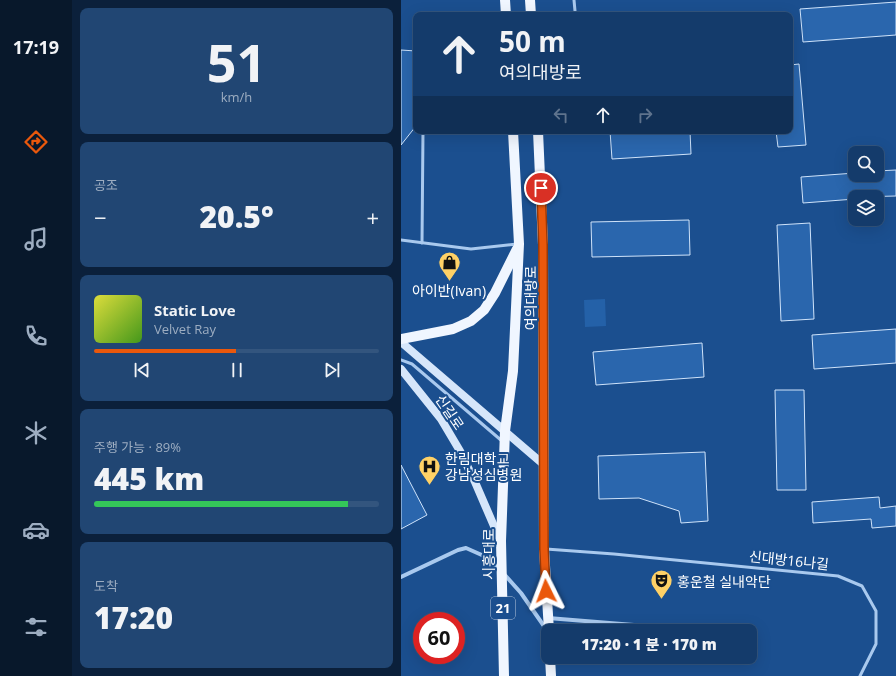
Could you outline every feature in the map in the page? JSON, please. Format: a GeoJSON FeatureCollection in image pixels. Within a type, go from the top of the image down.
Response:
{"type":"FeatureCollection","features":[{"type":"Feature","properties":{"kind":"main road"},"geometry":{"type":"LineString","coordinates":[[505,0],[505,12]]}},
{"type":"Feature","properties":{"kind":"main road"},"geometry":{"type":"LineString","coordinates":[[530,0],[531,12]]}},
{"type":"Feature","properties":{"kind":"main road","name":"여의대방로"},"geometry":{"type":"LineString","coordinates":[[505,431],[513,371],[519,244],[513,134]]}},
{"type":"Feature","properties":{"kind":"main road","name":"여의대방로"},"geometry":{"type":"LineString","coordinates":[[538,134],[543,245],[543,464]]}},
{"type":"Feature","properties":{"kind":"main road"},"geometry":{"type":"LineString","coordinates":[[401,339],[453,329],[471,321],[484,310],[495,293],[519,244]]}},
{"type":"Feature","properties":{"kind":"main road","name":"신길로"},"geometry":{"type":"LineString","coordinates":[[401,342],[543,464]]}},
{"type":"Feature","properties":{"kind":"main road","name":"신길로"},"geometry":{"type":"LineString","coordinates":[[401,368],[441,419],[459,450],[473,476],[501,541]]}},
{"type":"Feature","properties":{"kind":"main road","name":"시흥대로"},"geometry":{"type":"LineString","coordinates":[[504,676],[501,541],[505,431]]}},
{"type":"Feature","properties":{"kind":"main road"},"geometry":{"type":"LineString","coordinates":[[543,464],[544,549],[548,624]]}},
{"type":"Feature","properties":{"kind":"main road"},"geometry":{"type":"LineString","coordinates":[[550,664],[551,676]]}},
{"type":"Feature","properties":{"kind":"street"},"geometry":{"type":"LineString","coordinates":[[401,577],[466,548],[484,556],[502,571],[521,593],[543,624]]}},
{"type":"Feature","properties":{"kind":"street"},"geometry":{"type":"LineString","coordinates":[[548,618],[622,624]]}},
{"type":"Feature","properties":{"kind":"lane"},"geometry":{"type":"LineString","coordinates":[[574,0],[575,11]]}},
{"type":"Feature","properties":{"kind":"lane"},"geometry":{"type":"LineString","coordinates":[[422,243],[423,134]]}},
{"type":"Feature","properties":{"kind":"lane"},"geometry":{"type":"LineString","coordinates":[[401,240],[471,249],[519,244]]}},
{"type":"Feature","properties":{"kind":"lane"},"geometry":{"type":"LineString","coordinates":[[401,360],[412,364],[505,444]]}},
{"type":"Feature","properties":{"kind":"lane","name":"신대방16나길"},"geometry":{"type":"LineString","coordinates":[[544,549],[614,554],[838,576],[862,586],[876,611],[876,644],[860,676]]}},
{"type":"Feature","properties":{"kind":"shaded area"},"geometry":{"type":"Polygon","coordinates":[[[605,299],[606,326],[585,327],[584,300],[605,299]]]}},
{"type":"Feature","properties":{"kind":"building"},"geometry":{"type":"Polygon","coordinates":[[[896,2],[896,35],[803,42],[800,9],[896,2]]]}},
{"type":"Feature","properties":{"kind":"building"},"geometry":{"type":"Polygon","coordinates":[[[401,50],[413,51],[413,130],[401,145],[401,50]]]}},
{"type":"Feature","properties":{"kind":"building"},"geometry":{"type":"Polygon","coordinates":[[[799,64],[806,145],[778,147],[776,134],[793,134],[793,65],[799,64]]]}},
{"type":"Feature","properties":{"kind":"building"},"geometry":{"type":"Polygon","coordinates":[[[610,134],[690,134],[691,154],[612,159],[610,134]]]}},
{"type":"Feature","properties":{"kind":"building"},"geometry":{"type":"Polygon","coordinates":[[[896,170],[896,196],[884,196],[884,190],[848,190],[848,200],[803,203],[801,177],[848,174],[848,182],[884,182],[884,171],[896,170]]]}},
{"type":"Feature","properties":{"kind":"building"},"geometry":{"type":"Polygon","coordinates":[[[689,220],[690,255],[592,257],[591,222],[689,220]]]}},
{"type":"Feature","properties":{"kind":"building"},"geometry":{"type":"Polygon","coordinates":[[[810,223],[814,319],[781,321],[777,225],[810,223]]]}},
{"type":"Feature","properties":{"kind":"building"},"geometry":{"type":"Polygon","coordinates":[[[896,329],[896,363],[814,369],[812,335],[896,329]]]}},
{"type":"Feature","properties":{"kind":"building"},"geometry":{"type":"Polygon","coordinates":[[[702,343],[704,377],[596,385],[593,352],[702,343]]]}},
{"type":"Feature","properties":{"kind":"building"},"geometry":{"type":"Polygon","coordinates":[[[775,390],[804,390],[806,490],[777,490],[775,390]]]}},
{"type":"Feature","properties":{"kind":"building"},"geometry":{"type":"Polygon","coordinates":[[[705,452],[708,521],[681,523],[679,511],[639,498],[599,499],[598,456],[705,452]]]}},
{"type":"Feature","properties":{"kind":"building"},"geometry":{"type":"Polygon","coordinates":[[[401,465],[427,515],[401,529],[401,465]]]}},
{"type":"Feature","properties":{"kind":"building"},"geometry":{"type":"Polygon","coordinates":[[[879,497],[880,508],[896,506],[896,526],[872,528],[871,519],[813,523],[812,502],[879,497]]]}},
{"type":"Feature","properties":{"kind":"place","name":"아이반(Ivan)"},"geometry":{"type":"Point","coordinates":[449,282]}},
{"type":"Feature","properties":{"kind":"place","name":"한림대학교 강남성심병원"},"geometry":{"type":"Point","coordinates":[430,486]}},
{"type":"Feature","properties":{"kind":"place","name":"홍운철 실내악단"},"geometry":{"type":"Point","coordinates":[661,600]}},
{"type":"Feature","properties":{"kind":"route"},"geometry":{"type":"LineString","coordinates":[[541,188],[544,334],[544,549],[546,591]]}}]}
